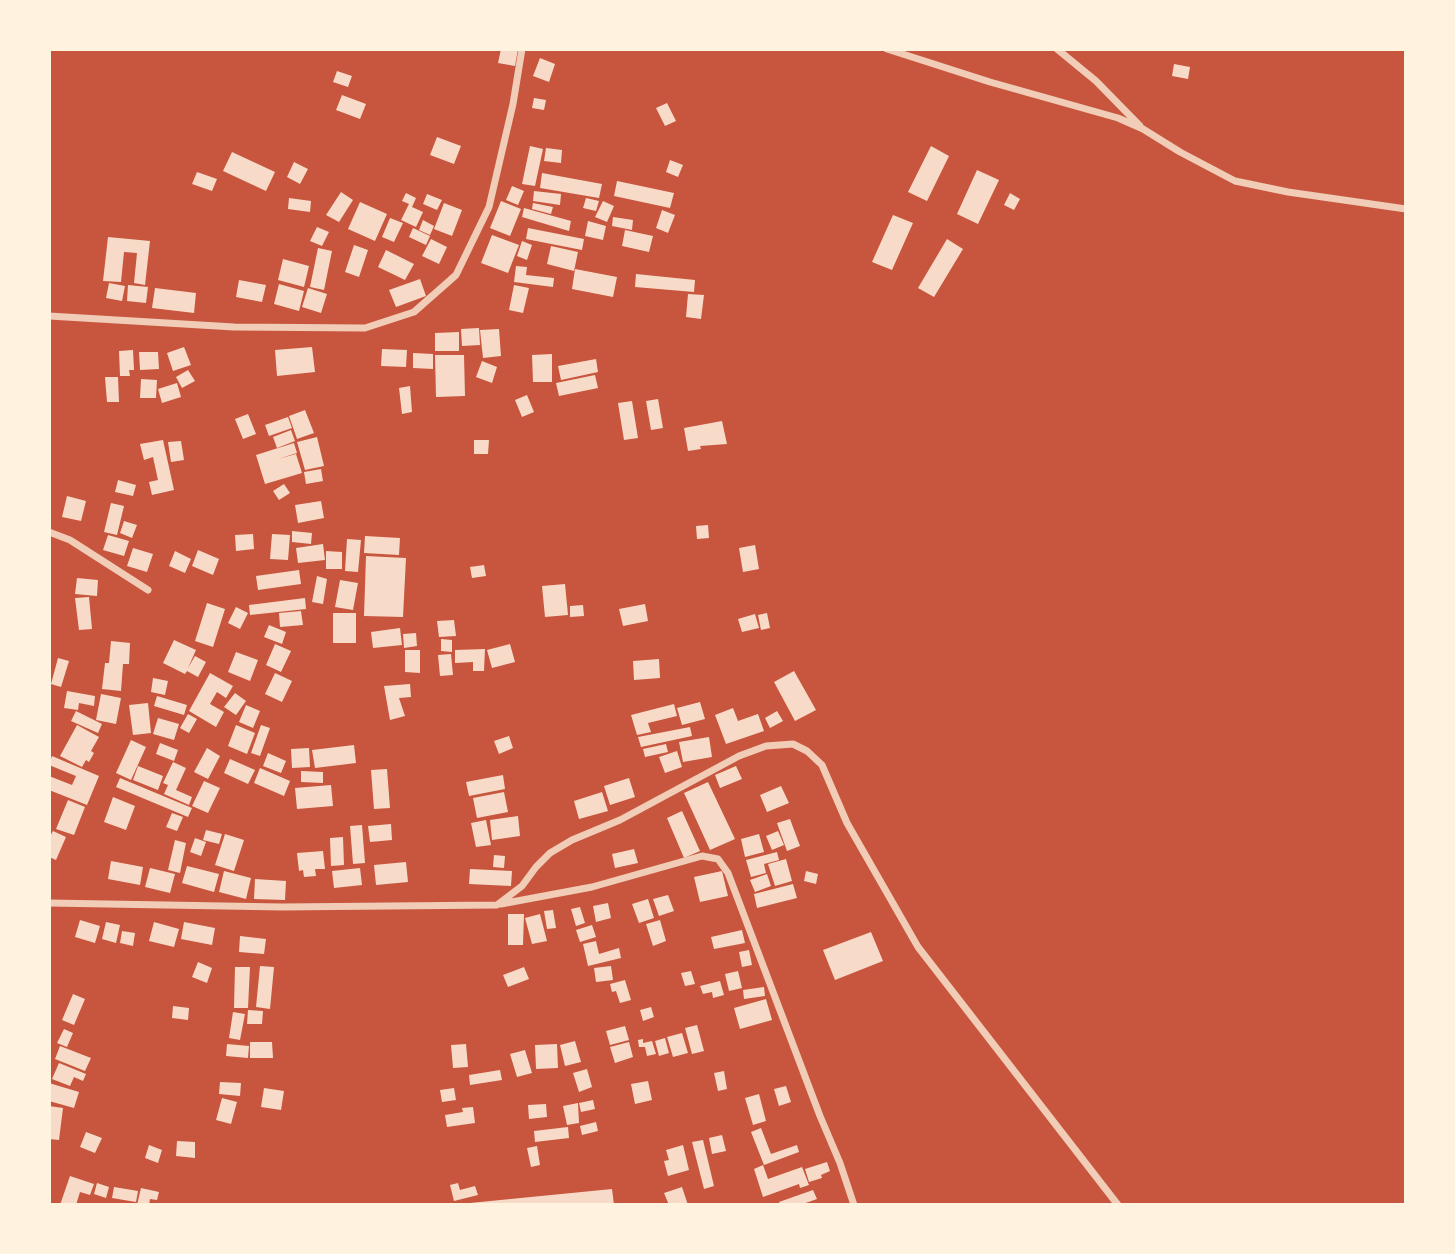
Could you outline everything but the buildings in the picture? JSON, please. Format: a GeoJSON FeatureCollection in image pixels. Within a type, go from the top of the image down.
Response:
{"type":"FeatureCollection","features":[{"type":"Feature","properties":{"kind":"street"},"geometry":{"type":"LineString","coordinates":[[49,316],[234,327],[365,328],[414,312],[456,275],[489,207],[513,104],[522,49]]}},
{"type":"Feature","properties":{"kind":"street"},"geometry":{"type":"LineString","coordinates":[[887,49],[990,82],[1118,118],[1236,181],[1288,192],[1406,209]]}},
{"type":"Feature","properties":{"kind":"street"},"geometry":{"type":"LineString","coordinates":[[1058,49],[1096,81],[1143,129]]}},
{"type":"Feature","properties":{"kind":"street"},"geometry":{"type":"LineString","coordinates":[[49,532],[70,540],[148,590]]}},
{"type":"Feature","properties":{"kind":"street"},"geometry":{"type":"LineString","coordinates":[[497,905],[522,886],[550,853],[572,840],[620,820],[740,756],[766,746],[793,744],[807,751],[822,765],[848,823],[918,947],[1118,1205]]}},
{"type":"Feature","properties":{"kind":"street"},"geometry":{"type":"LineString","coordinates":[[49,903],[282,907],[497,905],[592,887],[702,856],[718,859],[728,873],[820,1116],[841,1163],[854,1205]]}}]}
